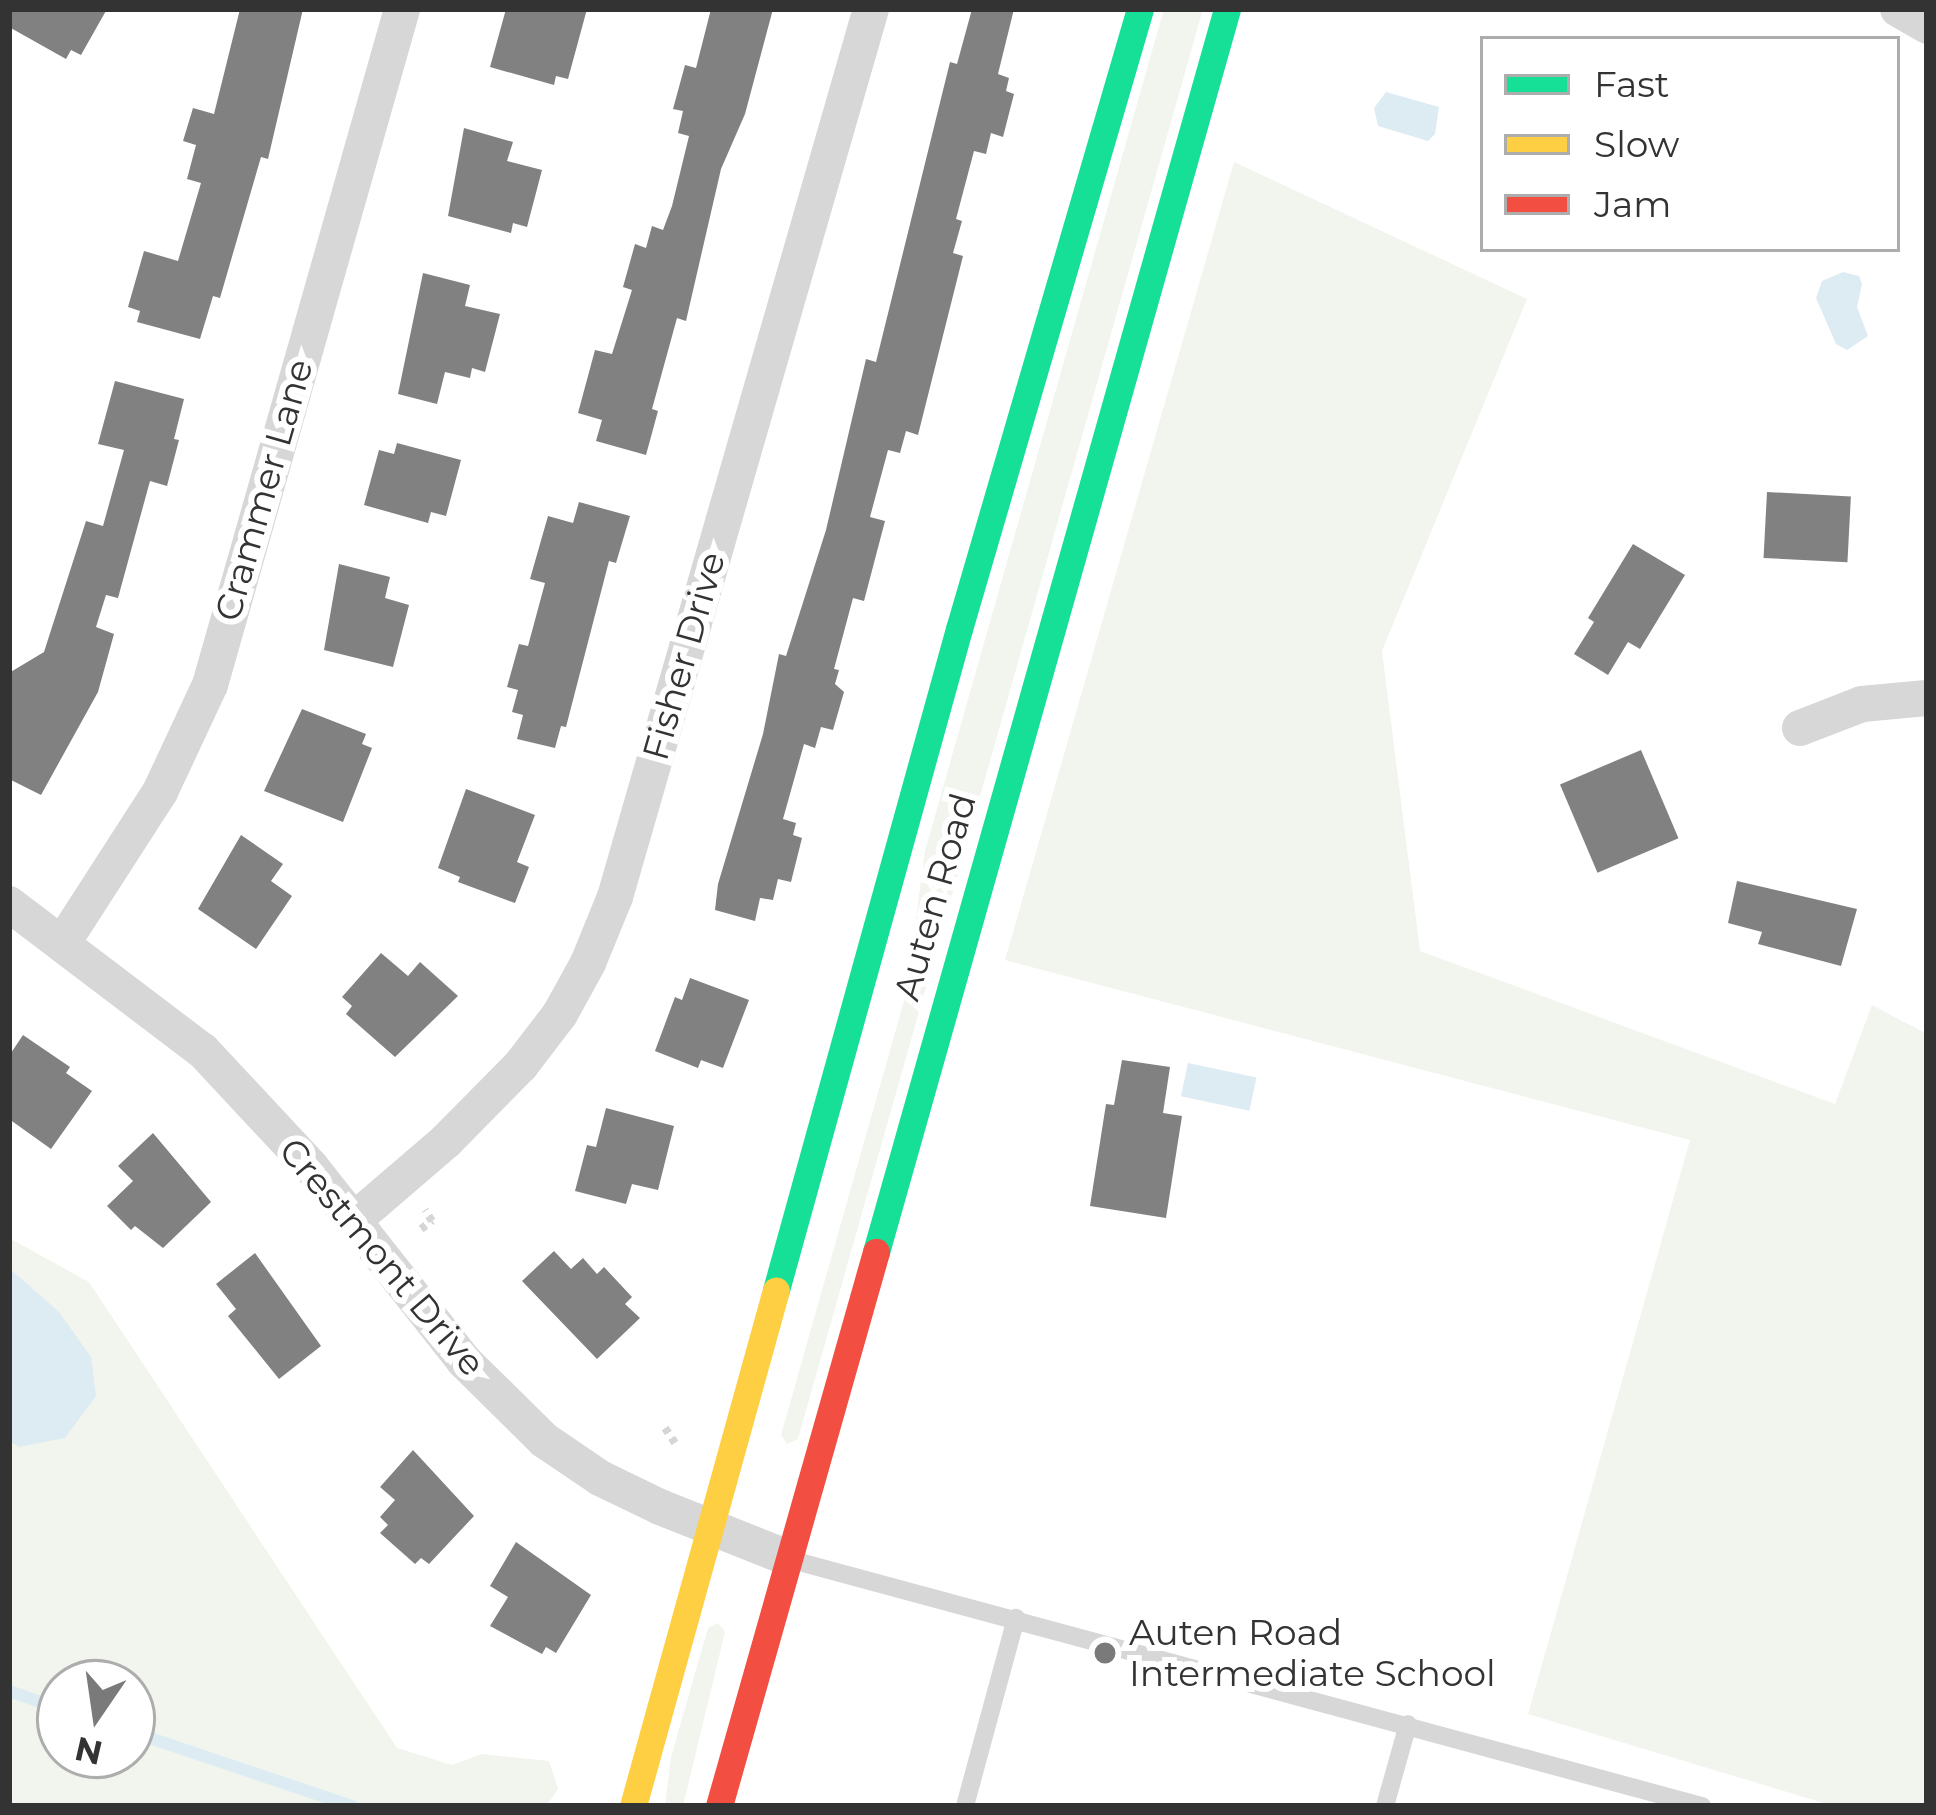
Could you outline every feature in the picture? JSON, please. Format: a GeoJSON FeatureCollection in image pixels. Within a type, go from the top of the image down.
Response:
{"type":"FeatureCollection","features":[{"type":"Feature","properties":{"kind":"street","name":"Crammer Lane"},"geometry":{"type":"LineString","coordinates":[[62,944],[160,792],[210,685],[402,9]]}},
{"type":"Feature","properties":{"kind":"street","name":"Fisher Drive"},"geometry":{"type":"LineString","coordinates":[[353,1220],[446,1142],[521,1065],[560,1015],[588,963],[615,897],[871,9]]}},
{"type":"Feature","properties":{"kind":"street","name":"Auten Road"},"geometry":{"type":"LineString","coordinates":[[633,1806],[959,629],[1140,9]]}},
{"type":"Feature","properties":{"kind":"street","name":"Auten Road"},"geometry":{"type":"LineString","coordinates":[[719,1806],[1227,9]]}},
{"type":"Feature","properties":{"kind":"street"},"geometry":{"type":"LineString","coordinates":[[1898,9],[1927,26]]}},
{"type":"Feature","properties":{"kind":"street"},"geometry":{"type":"LineString","coordinates":[[1800,728],[1862,704],[1927,698]]}},
{"type":"Feature","properties":{"kind":"street","name":"Crestmont Drive"},"geometry":{"type":"LineString","coordinates":[[9,904],[203,1051],[353,1220],[464,1360],[544,1440],[600,1478],[709,1530],[788,1558]]}},
{"type":"Feature","properties":{"kind":"lane"},"geometry":{"type":"LineString","coordinates":[[788,1558],[1702,1806]]}},
{"type":"Feature","properties":{"kind":"lane"},"geometry":{"type":"LineString","coordinates":[[965,1806],[1016,1618]]}},
{"type":"Feature","properties":{"kind":"lane"},"geometry":{"type":"LineString","coordinates":[[1385,1806],[1408,1724]]}},
{"type":"Feature","properties":{"kind":"path"},"geometry":{"type":"LineString","coordinates":[[421,1229],[432,1221],[425,1210]]}},
{"type":"Feature","properties":{"kind":"path"},"geometry":{"type":"LineString","coordinates":[[665,1428],[675,1443]]}},
{"type":"Feature","properties":{"kind":"shaded area"},"geometry":{"type":"Polygon","coordinates":[[[1164,9],[1203,9],[798,1439],[787,1444],[781,1435],[906,994],[925,851],[1164,9]]]}},
{"type":"Feature","properties":{"kind":"shaded area"},"geometry":{"type":"Polygon","coordinates":[[[1386,92],[1439,107],[1435,134],[1428,141],[1378,126],[1374,108],[1386,92]]]}},
{"type":"Feature","properties":{"kind":"shaded area"},"geometry":{"type":"Polygon","coordinates":[[[1234,162],[1527,299],[1382,651],[1420,951],[1835,1104],[1872,1005],[1927,1034],[1927,1806],[1834,1806],[1528,1714],[1690,1140],[1005,960],[1234,162]]]}},
{"type":"Feature","properties":{"kind":"shaded area"},"geometry":{"type":"Polygon","coordinates":[[[1843,272],[1859,276],[1857,307],[1868,336],[1847,350],[1836,344],[1816,298],[1822,281],[1843,272]]]}},
{"type":"Feature","properties":{"kind":"shaded area"},"geometry":{"type":"Polygon","coordinates":[[[1188,1063],[1256,1078],[1249,1111],[1181,1096],[1188,1063]]]}},
{"type":"Feature","properties":{"kind":"shaded area"},"geometry":{"type":"Polygon","coordinates":[[[9,1238],[89,1282],[397,1748],[452,1765],[482,1754],[549,1761],[558,1789],[546,1806],[9,1805],[9,1238]]]}},
{"type":"Feature","properties":{"kind":"shaded area"},"geometry":{"type":"Polygon","coordinates":[[[9,1268],[59,1312],[91,1357],[96,1396],[65,1438],[19,1447],[9,1441],[9,1268]]]}},
{"type":"Feature","properties":{"kind":"shaded area"},"geometry":{"type":"Polygon","coordinates":[[[718,1623],[725,1632],[683,1806],[665,1806],[671,1757],[708,1628],[718,1623]]]}},
{"type":"Feature","properties":{"kind":"building"},"geometry":{"type":"Polygon","coordinates":[[[9,9],[107,9],[81,55],[71,50],[66,59],[9,27],[9,9]]]}},
{"type":"Feature","properties":{"kind":"building"},"geometry":{"type":"Polygon","coordinates":[[[240,9],[303,9],[268,159],[261,157],[220,298],[213,296],[200,339],[137,322],[140,311],[128,307],[144,251],[178,261],[201,183],[187,179],[196,145],[183,141],[193,108],[214,114],[240,9]]]}},
{"type":"Feature","properties":{"kind":"building"},"geometry":{"type":"Polygon","coordinates":[[[506,9],[587,9],[568,79],[556,76],[554,85],[490,67],[506,9]]]}},
{"type":"Feature","properties":{"kind":"building"},"geometry":{"type":"Polygon","coordinates":[[[711,9],[773,9],[745,114],[721,169],[686,321],[677,318],[652,409],[658,411],[646,455],[596,441],[602,420],[578,413],[595,350],[612,354],[632,290],[623,287],[635,244],[646,248],[652,226],[663,230],[672,206],[689,136],[678,133],[683,111],[673,109],[685,65],[696,68],[711,9]]]}},
{"type":"Feature","properties":{"kind":"building"},"geometry":{"type":"Polygon","coordinates":[[[972,9],[1014,9],[998,74],[1009,78],[1006,91],[1014,94],[1003,137],[991,133],[986,154],[974,151],[956,219],[962,221],[953,253],[963,256],[918,435],[906,431],[900,453],[888,450],[870,517],[885,521],[864,601],[853,598],[834,669],[839,670],[835,684],[844,692],[833,730],[821,727],[815,748],[804,744],[783,819],[796,823],[793,835],[802,838],[791,882],[778,879],[773,900],[760,898],[755,921],[715,910],[718,884],[763,734],[779,654],[786,656],[826,530],[866,359],[876,362],[950,62],[957,64],[972,9]]]}},
{"type":"Feature","properties":{"kind":"building"},"geometry":{"type":"Polygon","coordinates":[[[464,128],[513,142],[507,161],[542,170],[527,227],[513,223],[511,233],[448,216],[464,128]]]}},
{"type":"Feature","properties":{"kind":"building"},"geometry":{"type":"Polygon","coordinates":[[[423,273],[470,285],[465,306],[500,314],[485,372],[472,368],[470,378],[445,372],[437,404],[398,394],[423,273]]]}},
{"type":"Feature","properties":{"kind":"building"},"geometry":{"type":"Polygon","coordinates":[[[115,381],[184,399],[174,439],[179,440],[167,486],[150,481],[118,598],[106,595],[96,627],[114,634],[98,692],[41,795],[9,779],[9,673],[44,652],[86,521],[103,526],[124,450],[98,444],[115,381]]]}},
{"type":"Feature","properties":{"kind":"building"},"geometry":{"type":"Polygon","coordinates":[[[397,443],[461,460],[446,516],[431,512],[428,523],[364,505],[379,450],[394,454],[397,443]]]}},
{"type":"Feature","properties":{"kind":"building"},"geometry":{"type":"Polygon","coordinates":[[[1767,492],[1851,496],[1847,562],[1764,558],[1767,492]]]}},
{"type":"Feature","properties":{"kind":"building"},"geometry":{"type":"Polygon","coordinates":[[[579,502],[630,516],[616,563],[609,561],[566,727],[561,726],[555,748],[517,739],[523,715],[512,712],[518,690],[507,687],[519,644],[528,646],[545,583],[530,579],[548,516],[573,523],[579,502]]]}},
{"type":"Feature","properties":{"kind":"building"},"geometry":{"type":"Polygon","coordinates":[[[1633,544],[1685,575],[1640,649],[1628,642],[1608,675],[1574,654],[1594,622],[1588,618],[1633,544]]]}},
{"type":"Feature","properties":{"kind":"building"},"geometry":{"type":"Polygon","coordinates":[[[339,564],[390,577],[385,598],[409,605],[393,667],[324,650],[339,564]]]}},
{"type":"Feature","properties":{"kind":"building"},"geometry":{"type":"Polygon","coordinates":[[[302,709],[366,734],[362,744],[372,748],[343,822],[264,791],[302,709]]]}},
{"type":"Feature","properties":{"kind":"building"},"geometry":{"type":"Polygon","coordinates":[[[1641,750],[1679,838],[1598,873],[1560,784],[1641,750]]]}},
{"type":"Feature","properties":{"kind":"building"},"geometry":{"type":"Polygon","coordinates":[[[466,789],[535,815],[517,862],[529,867],[515,903],[458,882],[460,877],[438,868],[466,789]]]}},
{"type":"Feature","properties":{"kind":"building"},"geometry":{"type":"Polygon","coordinates":[[[241,835],[283,864],[271,881],[292,896],[256,949],[198,909],[241,835]]]}},
{"type":"Feature","properties":{"kind":"building"},"geometry":{"type":"Polygon","coordinates":[[[1737,881],[1857,909],[1841,966],[1758,944],[1762,932],[1728,923],[1737,881]]]}},
{"type":"Feature","properties":{"kind":"building"},"geometry":{"type":"Polygon","coordinates":[[[381,953],[408,976],[420,962],[458,996],[395,1057],[346,1014],[352,1006],[342,997],[381,953]]]}},
{"type":"Feature","properties":{"kind":"building"},"geometry":{"type":"Polygon","coordinates":[[[690,978],[749,1000],[723,1068],[701,1060],[698,1068],[655,1051],[675,997],[682,1000],[690,978]]]}},
{"type":"Feature","properties":{"kind":"building"},"geometry":{"type":"Polygon","coordinates":[[[23,1035],[70,1067],[66,1073],[92,1091],[51,1149],[9,1119],[9,1056],[23,1035]]]}},
{"type":"Feature","properties":{"kind":"building"},"geometry":{"type":"Polygon","coordinates":[[[1122,1060],[1170,1067],[1163,1113],[1182,1116],[1166,1218],[1090,1206],[1106,1104],[1114,1105],[1122,1060]]]}},
{"type":"Feature","properties":{"kind":"building"},"geometry":{"type":"Polygon","coordinates":[[[606,1108],[674,1126],[658,1190],[632,1184],[626,1204],[575,1191],[587,1145],[596,1147],[606,1108]]]}},
{"type":"Feature","properties":{"kind":"building"},"geometry":{"type":"Polygon","coordinates":[[[153,1133],[211,1202],[163,1248],[135,1226],[131,1230],[107,1206],[133,1181],[118,1166],[153,1133]]]}},
{"type":"Feature","properties":{"kind":"building"},"geometry":{"type":"Polygon","coordinates":[[[554,1251],[571,1269],[583,1258],[597,1274],[604,1267],[632,1297],[625,1304],[640,1318],[597,1359],[522,1281],[554,1251]]]}},
{"type":"Feature","properties":{"kind":"building"},"geometry":{"type":"Polygon","coordinates":[[[255,1253],[321,1346],[279,1379],[228,1316],[236,1309],[216,1284],[255,1253]]]}},
{"type":"Feature","properties":{"kind":"building"},"geometry":{"type":"Polygon","coordinates":[[[413,1450],[474,1516],[429,1564],[421,1558],[415,1564],[380,1533],[388,1525],[380,1517],[395,1500],[380,1487],[413,1450]]]}},
{"type":"Feature","properties":{"kind":"building"},"geometry":{"type":"Polygon","coordinates":[[[516,1542],[591,1595],[556,1653],[546,1647],[542,1654],[490,1626],[508,1597],[490,1586],[516,1542]]]}},
{"type":"Feature","properties":{"kind":"waterway"},"geometry":{"type":"LineString","coordinates":[[9,1691],[36,1701]]}},
{"type":"Feature","properties":{"kind":"waterway"},"geometry":{"type":"LineString","coordinates":[[156,1740],[352,1806]]}},
{"type":"Feature","properties":{"kind":"traffic: fast"},"geometry":{"type":"LineString","coordinates":[[776,1290],[959,629],[1140,9]]}},
{"type":"Feature","properties":{"kind":"traffic: fast"},"geometry":{"type":"LineString","coordinates":[[876,1252],[1227,9]]}},
{"type":"Feature","properties":{"kind":"traffic: slow"},"geometry":{"type":"LineString","coordinates":[[633,1806],[776,1290]]}},
{"type":"Feature","properties":{"kind":"traffic: jam"},"geometry":{"type":"LineString","coordinates":[[719,1806],[876,1252]]}},
{"type":"Feature","properties":{"kind":"place","name":"Auten Road Intermediate School"},"geometry":{"type":"Point","coordinates":[1105,1653]}}]}
